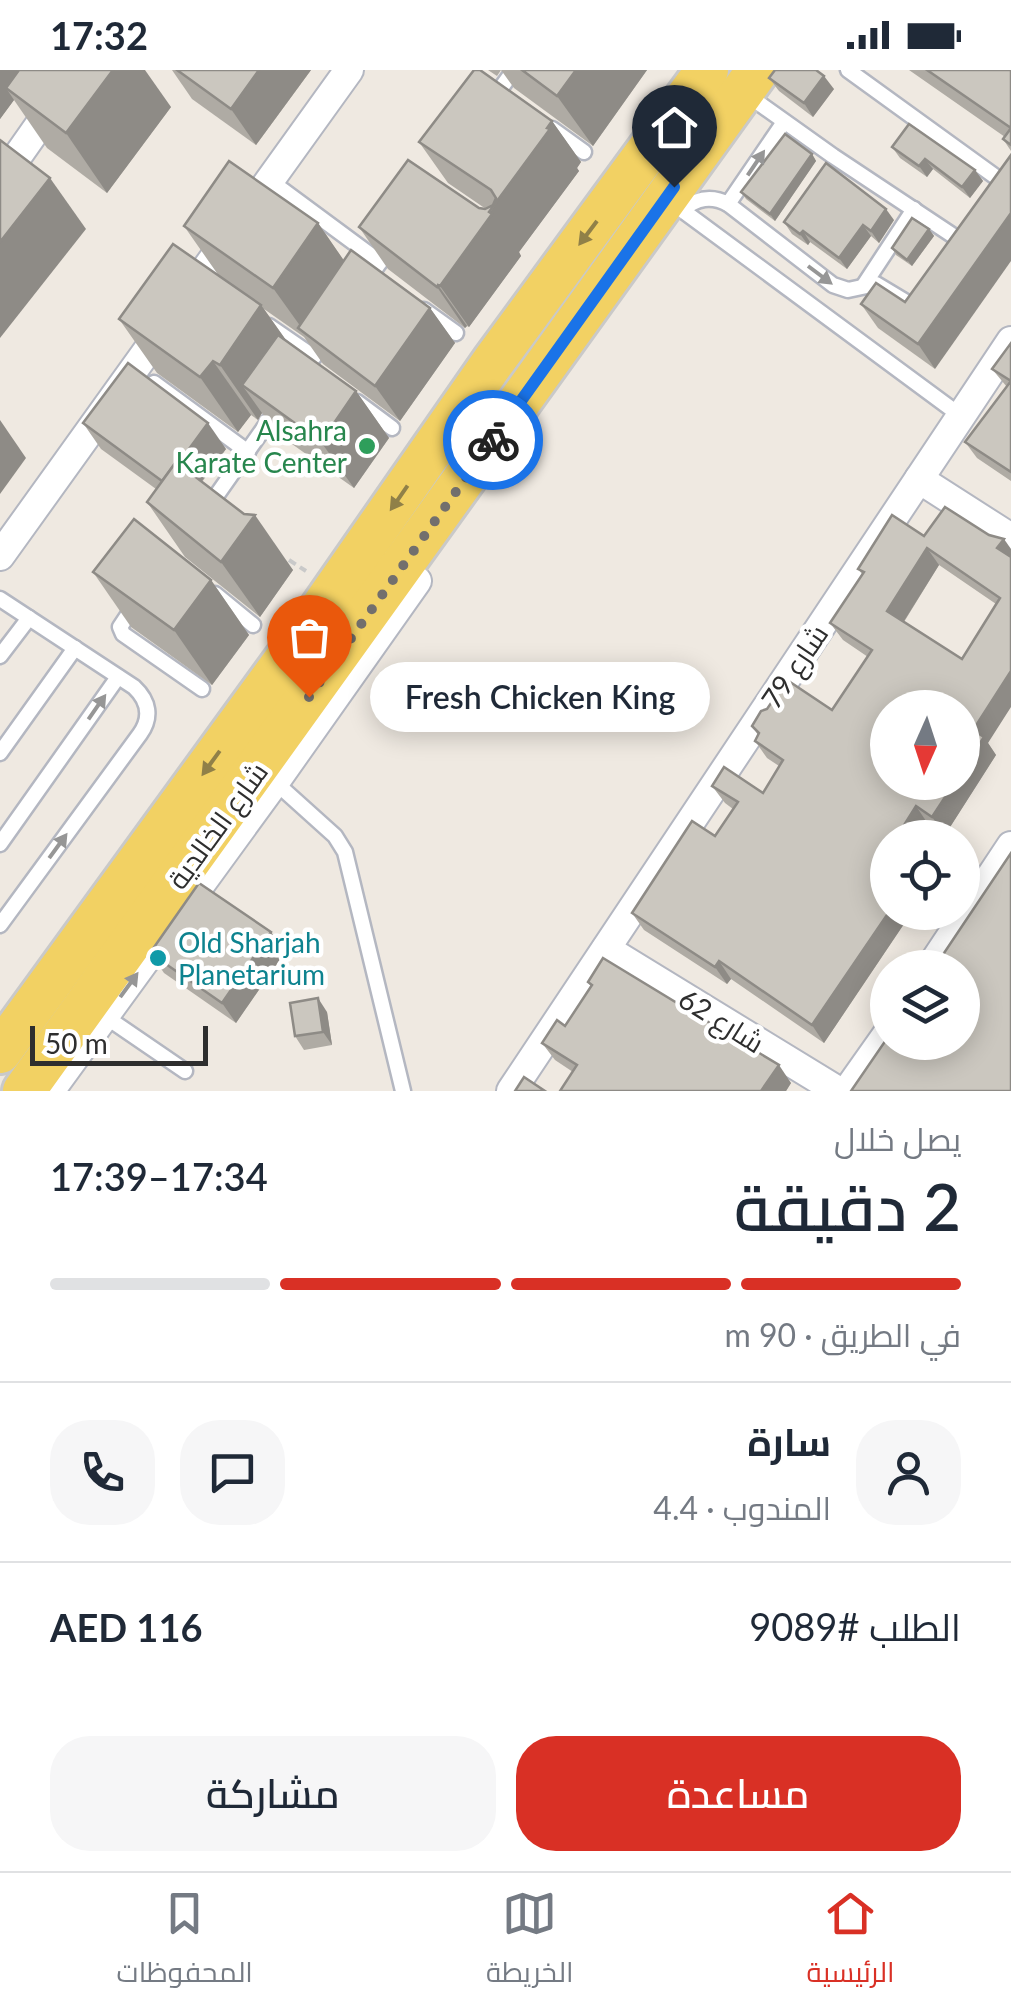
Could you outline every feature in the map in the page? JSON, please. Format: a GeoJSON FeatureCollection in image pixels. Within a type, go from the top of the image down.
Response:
{"type":"FeatureCollection","features":[{"type":"Feature","properties":{"kind":"main road","name":"شارع الخالدية"},"geometry":{"type":"LineString","coordinates":[[24,1091],[183,889],[736,77]]}},
{"type":"Feature","properties":{"kind":"main road","name":"شارع الخالدية"},"geometry":{"type":"LineString","coordinates":[[0,1052],[291,652],[493,362],[736,77]]}},
{"type":"Feature","properties":{"kind":"street"},"geometry":{"type":"LineString","coordinates":[[0,181],[78,70]]}},
{"type":"Feature","properties":{"kind":"street"},"geometry":{"type":"LineString","coordinates":[[0,556],[206,282],[269,180],[349,70]]}},
{"type":"Feature","properties":{"kind":"street"},"geometry":{"type":"LineString","coordinates":[[50,1091],[106,1018],[183,889],[275,782],[682,210]]}},
{"type":"Feature","properties":{"kind":"street","name":"شارع 79"},"geometry":{"type":"LineString","coordinates":[[511,1091],[1011,340]]}},
{"type":"Feature","properties":{"kind":"street"},"geometry":{"type":"LineString","coordinates":[[919,480],[1011,538]]}},
{"type":"Feature","properties":{"kind":"street"},"geometry":{"type":"LineString","coordinates":[[942,950],[1011,846]]}},
{"type":"Feature","properties":{"kind":"street","name":"شارع 62"},"geometry":{"type":"LineString","coordinates":[[606,948],[838,1091]]}},
{"type":"Feature","properties":{"kind":"street"},"geometry":{"type":"LineString","coordinates":[[847,1091],[870,1058]]}},
{"type":"Feature","properties":{"kind":"lane"},"geometry":{"type":"LineString","coordinates":[[488,107],[514,70]]}},
{"type":"Feature","properties":{"kind":"lane"},"geometry":{"type":"LineString","coordinates":[[849,71],[1011,188]]}},
{"type":"Feature","properties":{"kind":"lane"},"geometry":{"type":"LineString","coordinates":[[736,77],[784,122],[955,236],[959,246],[954,259]]}},
{"type":"Feature","properties":{"kind":"lane"},"geometry":{"type":"LineString","coordinates":[[484,80],[514,101]]}},
{"type":"Feature","properties":{"kind":"lane"},"geometry":{"type":"LineString","coordinates":[[542,122],[584,152]]}},
{"type":"Feature","properties":{"kind":"lane"},"geometry":{"type":"LineString","coordinates":[[728,204],[784,122]]}},
{"type":"Feature","properties":{"kind":"lane"},"geometry":{"type":"LineString","coordinates":[[823,170],[833,156]]}},
{"type":"Feature","properties":{"kind":"lane"},"geometry":{"type":"LineString","coordinates":[[269,180],[377,266],[387,282]]}},
{"type":"Feature","properties":{"kind":"lane"},"geometry":{"type":"LineString","coordinates":[[929,296],[910,304],[880,285],[848,290],[833,286],[718,199],[704,198],[682,210],[961,416]]}},
{"type":"Feature","properties":{"kind":"lane"},"geometry":{"type":"LineString","coordinates":[[864,285],[914,209]]}},
{"type":"Feature","properties":{"kind":"lane"},"geometry":{"type":"LineString","coordinates":[[774,240],[784,226]]}},
{"type":"Feature","properties":{"kind":"lane"},"geometry":{"type":"LineString","coordinates":[[354,300],[398,236]]}},
{"type":"Feature","properties":{"kind":"lane"},"geometry":{"type":"LineString","coordinates":[[415,302],[456,333]]}},
{"type":"Feature","properties":{"kind":"lane"},"geometry":{"type":"LineString","coordinates":[[256,317],[314,357]]}},
{"type":"Feature","properties":{"kind":"lane"},"geometry":{"type":"LineString","coordinates":[[322,376],[308,366],[324,343]]}},
{"type":"Feature","properties":{"kind":"lane"},"geometry":{"type":"LineString","coordinates":[[154,382],[248,452]]}},
{"type":"Feature","properties":{"kind":"lane"},"geometry":{"type":"LineString","coordinates":[[201,516],[288,394]]}},
{"type":"Feature","properties":{"kind":"lane"},"geometry":{"type":"LineString","coordinates":[[350,397],[392,428]]}},
{"type":"Feature","properties":{"kind":"lane"},"geometry":{"type":"LineString","coordinates":[[212,502],[227,514]]}},
{"type":"Feature","properties":{"kind":"lane"},"geometry":{"type":"LineString","coordinates":[[198,581],[253,625]]}},
{"type":"Feature","properties":{"kind":"lane"},"geometry":{"type":"LineString","coordinates":[[141,598],[121,623],[121,631],[202,688]]}},
{"type":"Feature","properties":{"kind":"lane"},"geometry":{"type":"LineString","coordinates":[[0,599],[134,687],[145,700],[148,717],[145,727],[0,925]]}},
{"type":"Feature","properties":{"kind":"lane"},"geometry":{"type":"LineString","coordinates":[[0,656],[29,618]]}},
{"type":"Feature","properties":{"kind":"lane"},"geometry":{"type":"LineString","coordinates":[[0,753],[75,648]]}},
{"type":"Feature","properties":{"kind":"lane"},"geometry":{"type":"LineString","coordinates":[[0,844],[118,677]]}},
{"type":"Feature","properties":{"kind":"lane"},"geometry":{"type":"LineString","coordinates":[[275,782],[336,836],[345,852],[403,1091]]}},
{"type":"Feature","properties":{"kind":"lane"},"geometry":{"type":"LineString","coordinates":[[106,1018],[185,1071]]}},
{"type":"Feature","properties":{"kind":"building"},"geometry":{"type":"Polygon","coordinates":[[[19,70],[113,70],[66,133],[6,88],[19,70]]]}},
{"type":"Feature","properties":{"kind":"building"},"geometry":{"type":"Polygon","coordinates":[[[177,70],[259,70],[231,109],[177,70]]]}},
{"type":"Feature","properties":{"kind":"building"},"geometry":{"type":"Polygon","coordinates":[[[474,70],[480,70],[552,121],[489,212],[492,214],[437,287],[359,227],[408,160],[479,208],[493,205],[496,198],[491,190],[419,142],[474,70]]]}},
{"type":"Feature","properties":{"kind":"building"},"geometry":{"type":"Polygon","coordinates":[[[522,70],[576,70],[557,96],[522,70]]]}},
{"type":"Feature","properties":{"kind":"building"},"geometry":{"type":"Polygon","coordinates":[[[775,70],[816,70],[824,76],[804,103],[769,78],[775,70]]]}},
{"type":"Feature","properties":{"kind":"building"},"geometry":{"type":"Polygon","coordinates":[[[927,70],[1011,70],[1011,128],[927,70]]]}},
{"type":"Feature","properties":{"kind":"building"},"geometry":{"type":"Polygon","coordinates":[[[909,124],[975,170],[962,187],[925,159],[919,166],[892,147],[909,124]]]}},
{"type":"Feature","properties":{"kind":"building"},"geometry":{"type":"Polygon","coordinates":[[[1011,128],[1011,145],[1003,139],[1011,128]]]}},
{"type":"Feature","properties":{"kind":"building"},"geometry":{"type":"Polygon","coordinates":[[[785,134],[812,154],[770,214],[741,192],[785,134]]]}},
{"type":"Feature","properties":{"kind":"building"},"geometry":{"type":"Polygon","coordinates":[[[0,140],[50,178],[0,242],[0,140]]]}},
{"type":"Feature","properties":{"kind":"building"},"geometry":{"type":"Polygon","coordinates":[[[1011,155],[1011,213],[918,344],[861,304],[876,283],[905,302],[1011,155]]]}},
{"type":"Feature","properties":{"kind":"building"},"geometry":{"type":"Polygon","coordinates":[[[229,161],[318,223],[273,288],[184,226],[229,161]]]}},
{"type":"Feature","properties":{"kind":"building"},"geometry":{"type":"Polygon","coordinates":[[[826,163],[886,209],[871,231],[863,225],[839,258],[784,222],[826,163]]]}},
{"type":"Feature","properties":{"kind":"building"},"geometry":{"type":"Polygon","coordinates":[[[912,218],[929,229],[907,260],[892,248],[912,218]]]}},
{"type":"Feature","properties":{"kind":"building"},"geometry":{"type":"Polygon","coordinates":[[[173,244],[261,305],[220,365],[213,361],[200,377],[119,319],[173,244]]]}},
{"type":"Feature","properties":{"kind":"building"},"geometry":{"type":"Polygon","coordinates":[[[351,250],[430,308],[375,386],[298,328],[351,250]]]}},
{"type":"Feature","properties":{"kind":"building"},"geometry":{"type":"Polygon","coordinates":[[[278,335],[356,391],[321,442],[242,385],[278,335]]]}},
{"type":"Feature","properties":{"kind":"building"},"geometry":{"type":"Polygon","coordinates":[[[1011,343],[1011,381],[992,369],[1011,343]]]}},
{"type":"Feature","properties":{"kind":"building"},"geometry":{"type":"Polygon","coordinates":[[[128,363],[208,423],[162,481],[83,423],[128,363]]]}},
{"type":"Feature","properties":{"kind":"building"},"geometry":{"type":"Polygon","coordinates":[[[1011,381],[1011,472],[965,442],[1011,381]]]}},
{"type":"Feature","properties":{"kind":"building"},"geometry":{"type":"Polygon","coordinates":[[[176,462],[244,514],[255,515],[221,562],[147,502],[176,462]]]}},
{"type":"Feature","properties":{"kind":"building"},"geometry":{"type":"Polygon","coordinates":[[[945,507],[989,535],[1004,539],[997,548],[1011,557],[1011,671],[980,719],[980,690],[870,690],[870,800],[943,800],[932,817],[916,806],[907,820],[870,820],[870,930],[877,930],[812,1025],[719,961],[715,967],[632,913],[692,821],[715,836],[738,802],[712,786],[724,767],[763,793],[783,760],[755,741],[759,733],[752,726],[787,680],[832,710],[872,650],[830,623],[864,572],[858,569],[892,515],[924,536],[945,507]],[[927,548],[887,611],[962,659],[1000,598],[927,548]]]}},
{"type":"Feature","properties":{"kind":"building"},"geometry":{"type":"Polygon","coordinates":[[[134,519],[211,580],[174,630],[93,572],[134,519]]]}},
{"type":"Feature","properties":{"kind":"building"},"geometry":{"type":"Polygon","coordinates":[[[1011,853],[1011,1091],[851,1091],[872,1060],[980,1060],[980,950],[946,950],[959,930],[980,930],[980,899],[1011,853]]]}},
{"type":"Feature","properties":{"kind":"building"},"geometry":{"type":"Polygon","coordinates":[[[199,883],[271,932],[222,1003],[150,953],[199,883]]]}},
{"type":"Feature","properties":{"kind":"building"},"geometry":{"type":"Polygon","coordinates":[[[603,958],[779,1065],[761,1091],[560,1091],[577,1065],[542,1043],[557,1020],[565,1026],[592,985],[588,982],[603,958]]]}},
{"type":"Feature","properties":{"kind":"building"},"geometry":{"type":"Polygon","coordinates":[[[318,998],[323,1032],[295,1036],[290,1003],[318,998]]]}},
{"type":"Feature","properties":{"kind":"building"},"geometry":{"type":"Polygon","coordinates":[[[524,1077],[545,1091],[515,1091],[524,1077]]]}},
{"type":"Feature","properties":{"kind":"way so far"},"geometry":{"type":"LineString","coordinates":[[309,697],[493,440]]}},
{"type":"Feature","properties":{"kind":"place","name":"Alsahra Karate Center"},"geometry":{"type":"Point","coordinates":[367,446]}},
{"type":"Feature","properties":{"kind":"place","name":"Fresh Chicken King"},"geometry":{"type":"Point","coordinates":[309,697]}},
{"type":"Feature","properties":{"kind":"place","name":"Old Sharjah Planetarium"},"geometry":{"type":"Point","coordinates":[158,958]}},
{"type":"Feature","properties":{"kind":"route"},"geometry":{"type":"LineString","coordinates":[[493,440],[674,187]]}}]}
